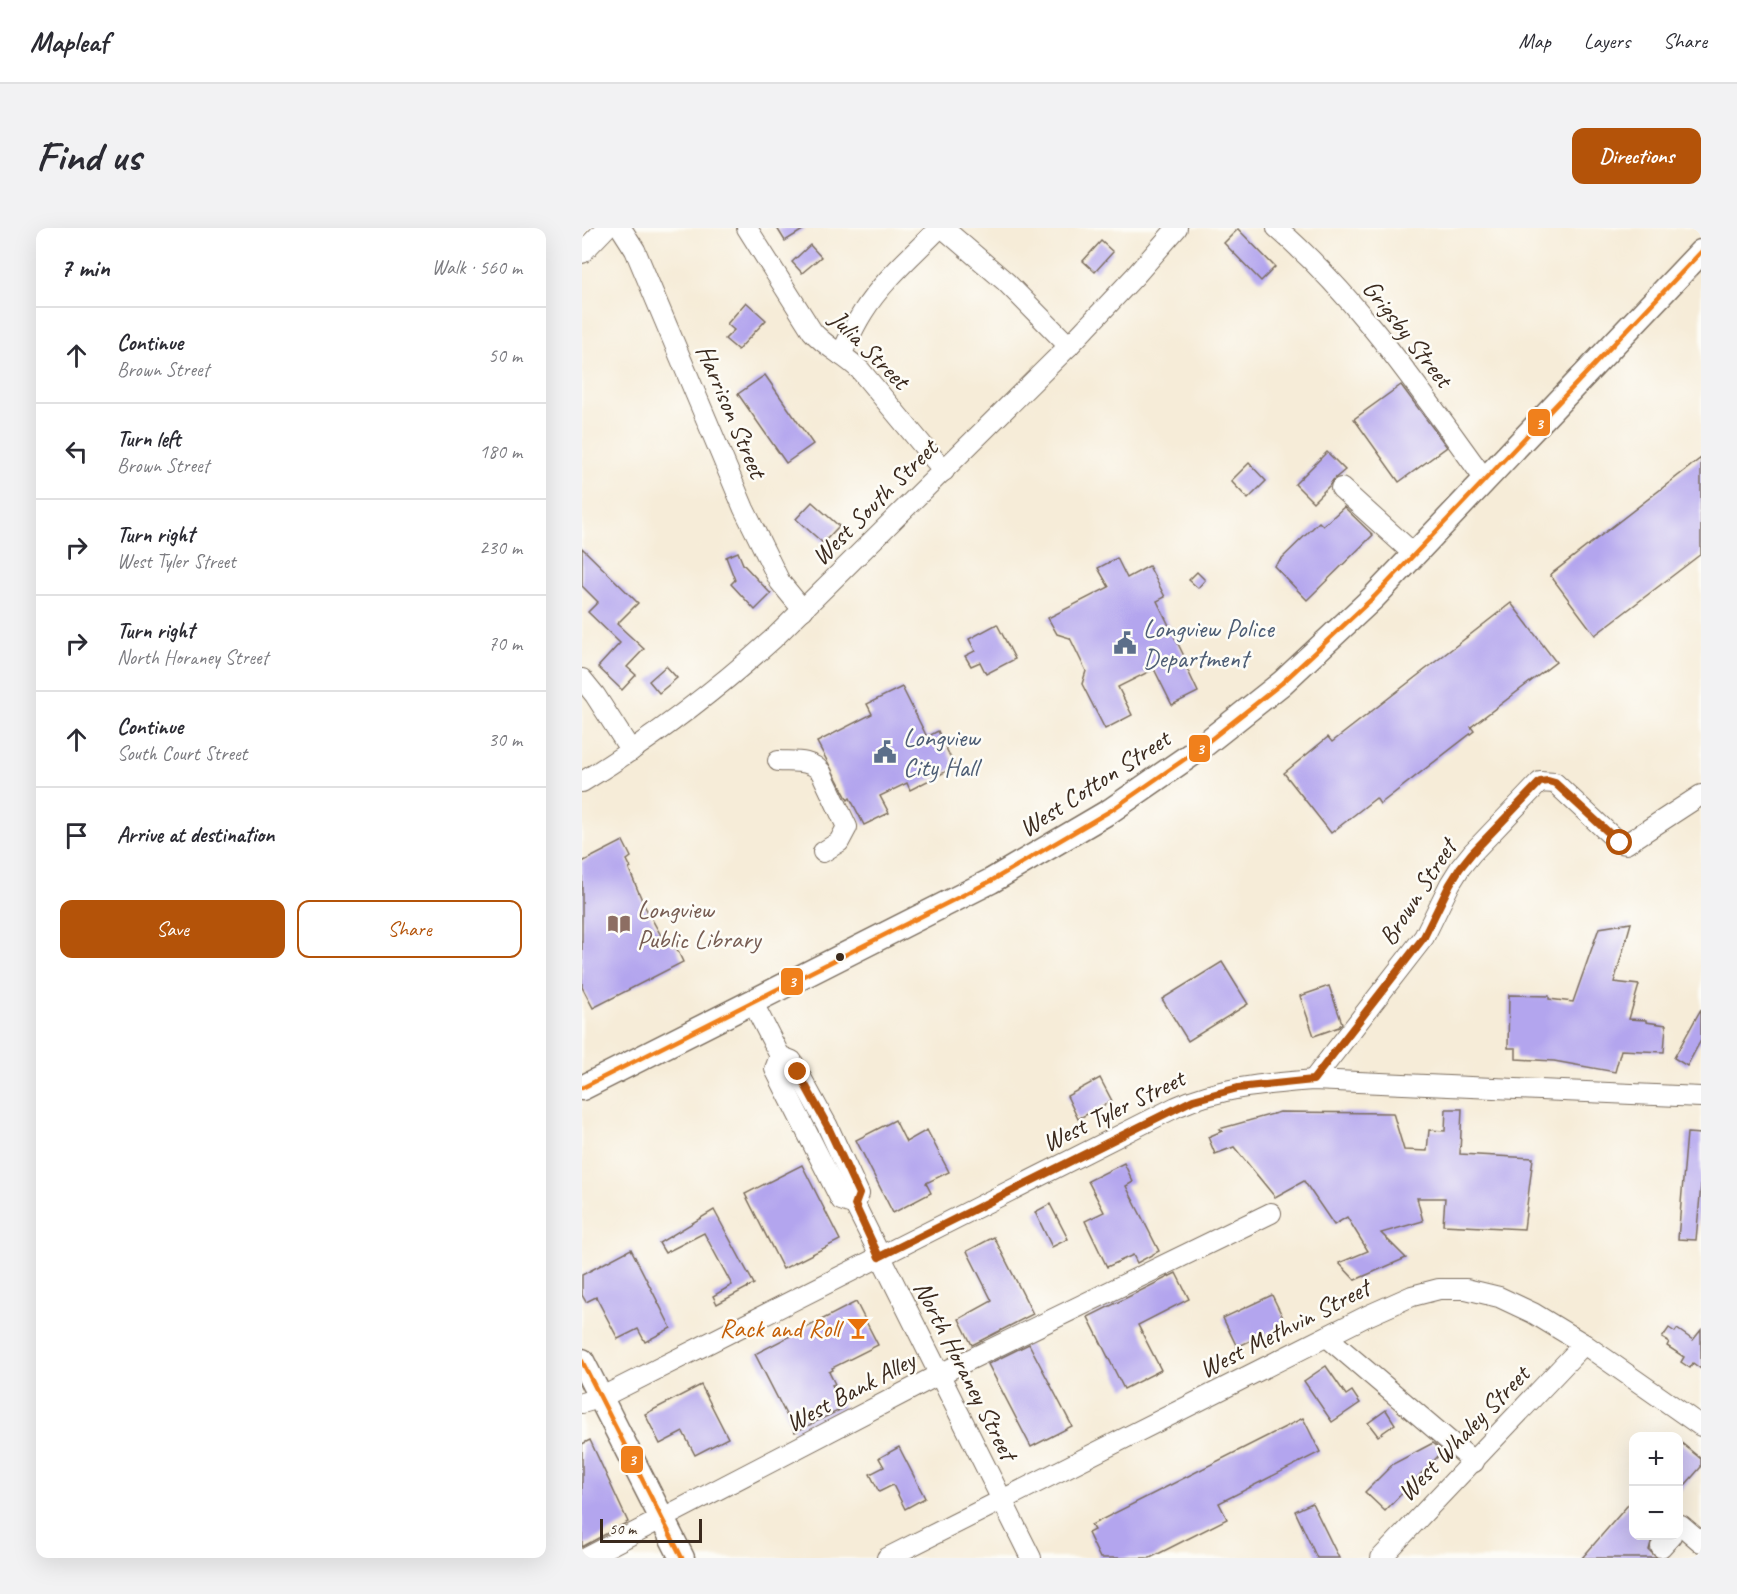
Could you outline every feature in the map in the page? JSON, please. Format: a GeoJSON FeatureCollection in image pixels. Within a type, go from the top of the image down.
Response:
{"type":"FeatureCollection","features":[{"type":"Feature","properties":{"kind":"main road","name":"West Cotton Street"},"geometry":{"type":"LineString","coordinates":[[582,1088],[991,881],[1110,811],[1195,752],[1282,682],[1347,623],[1486,481],[1701,252]]}},
{"type":"Feature","properties":{"kind":"main road"},"geometry":{"type":"LineString","coordinates":[[582,1361],[591,1401],[663,1520],[682,1558]]}},
{"type":"Feature","properties":{"kind":"street"},"geometry":{"type":"LineString","coordinates":[[582,253],[618,228]]}},
{"type":"Feature","properties":{"kind":"street","name":"Harrison Street"},"geometry":{"type":"LineString","coordinates":[[618,228],[635,250],[744,509],[780,582],[803,610]]}},
{"type":"Feature","properties":{"kind":"street","name":"Julia Street"},"geometry":{"type":"LineString","coordinates":[[747,228],[812,331],[822,342],[860,370],[944,471]]}},
{"type":"Feature","properties":{"kind":"street"},"geometry":{"type":"LineString","coordinates":[[842,355],[855,326],[870,301],[893,274],[941,228],[1006,282],[1069,346]]}},
{"type":"Feature","properties":{"kind":"street","name":"West South Street"},"geometry":{"type":"LineString","coordinates":[[582,783],[699,702],[803,610],[1069,346],[1177,228]]}},
{"type":"Feature","properties":{"kind":"street","name":"Grigsby Street"},"geometry":{"type":"LineString","coordinates":[[1277,228],[1327,275],[1376,331],[1486,481]]}},
{"type":"Feature","properties":{"kind":"street"},"geometry":{"type":"LineString","coordinates":[[1341,488],[1414,555]]}},
{"type":"Feature","properties":{"kind":"street"},"geometry":{"type":"LineString","coordinates":[[582,679],[631,751]]}},
{"type":"Feature","properties":{"kind":"street"},"geometry":{"type":"LineString","coordinates":[[778,762],[807,762],[821,772],[847,827],[839,842],[824,852]]}},
{"type":"Feature","properties":{"kind":"street","name":"Brown Street"},"geometry":{"type":"LineString","coordinates":[[1313,1080],[1424,937],[1460,868],[1540,782],[1555,783],[1615,839],[1626,844],[1701,795]]}},
{"type":"Feature","properties":{"kind":"street"},"geometry":{"type":"LineString","coordinates":[[753,1003],[780,1056]]}},
{"type":"Feature","properties":{"kind":"street","name":"North Horaney Street"},"geometry":{"type":"LineString","coordinates":[[855,1205],[841,1200],[807,1135],[775,1069],[780,1056],[792,1060],[827,1125],[859,1194],[855,1205],[879,1257],[1031,1558]]}},
{"type":"Feature","properties":{"kind":"street","name":"West Tyler Street"},"geometry":{"type":"LineString","coordinates":[[582,1414],[591,1401],[1193,1100],[1238,1088],[1313,1080],[1701,1097]]}},
{"type":"Feature","properties":{"kind":"street","name":"West Bank Alley"},"geometry":{"type":"LineString","coordinates":[[586,1558],[663,1520],[938,1375],[1271,1213]]}},
{"type":"Feature","properties":{"kind":"street","name":"West Methvin Street"},"geometry":{"type":"LineString","coordinates":[[887,1558],[1327,1336],[1412,1296],[1439,1289],[1481,1292],[1515,1303],[1584,1344],[1701,1426]]}},
{"type":"Feature","properties":{"kind":"street"},"geometry":{"type":"LineString","coordinates":[[1327,1336],[1474,1462]]}},
{"type":"Feature","properties":{"kind":"street","name":"West Whaley Street"},"geometry":{"type":"LineString","coordinates":[[1381,1558],[1584,1344]]}},
{"type":"Feature","properties":{"kind":"street"},"geometry":{"type":"LineString","coordinates":[[1683,1527],[1701,1542]]}},
{"type":"Feature","properties":{"kind":"building"},"geometry":{"type":"Polygon","coordinates":[[[777,228],[806,228],[785,241],[777,228]]]}},
{"type":"Feature","properties":{"kind":"building"},"geometry":{"type":"Polygon","coordinates":[[[1238,229],[1275,267],[1261,281],[1224,243],[1238,229]]]}},
{"type":"Feature","properties":{"kind":"building"},"geometry":{"type":"Polygon","coordinates":[[[1101,241],[1113,252],[1095,272],[1083,261],[1101,241]]]}},
{"type":"Feature","properties":{"kind":"building"},"geometry":{"type":"Polygon","coordinates":[[[810,245],[821,257],[802,273],[792,262],[810,245]]]}},
{"type":"Feature","properties":{"kind":"building"},"geometry":{"type":"Polygon","coordinates":[[[746,302],[766,320],[738,350],[725,339],[734,330],[727,324],[746,302]]]}},
{"type":"Feature","properties":{"kind":"building"},"geometry":{"type":"Polygon","coordinates":[[[765,375],[813,444],[786,463],[738,394],[765,375]]]}},
{"type":"Feature","properties":{"kind":"building"},"geometry":{"type":"Polygon","coordinates":[[[1401,385],[1447,447],[1399,482],[1354,419],[1401,385]]]}},
{"type":"Feature","properties":{"kind":"building"},"geometry":{"type":"Polygon","coordinates":[[[1327,452],[1345,470],[1313,502],[1295,484],[1327,452]]]}},
{"type":"Feature","properties":{"kind":"building"},"geometry":{"type":"Polygon","coordinates":[[[1701,458],[1701,554],[1595,635],[1550,575],[1701,458]]]}},
{"type":"Feature","properties":{"kind":"building"},"geometry":{"type":"Polygon","coordinates":[[[1249,463],[1266,481],[1248,499],[1231,481],[1249,463]]]}},
{"type":"Feature","properties":{"kind":"building"},"geometry":{"type":"Polygon","coordinates":[[[812,502],[839,526],[823,543],[796,519],[812,502]]]}},
{"type":"Feature","properties":{"kind":"building"},"geometry":{"type":"Polygon","coordinates":[[[1344,507],[1373,535],[1307,600],[1274,566],[1319,522],[1323,526],[1344,507]]]}},
{"type":"Feature","properties":{"kind":"building"},"geometry":{"type":"Polygon","coordinates":[[[582,548],[638,603],[617,624],[644,649],[627,667],[636,675],[622,690],[598,667],[620,643],[588,612],[598,602],[582,586],[582,548]]]}},
{"type":"Feature","properties":{"kind":"building"},"geometry":{"type":"Polygon","coordinates":[[[738,552],[743,564],[771,594],[755,610],[731,584],[735,580],[726,557],[738,552]]]}},
{"type":"Feature","properties":{"kind":"building","name":"Longview Police Department"},"geometry":{"type":"Polygon","coordinates":[[[1117,558],[1127,578],[1149,566],[1165,597],[1157,601],[1184,656],[1183,660],[1198,692],[1172,705],[1154,669],[1118,687],[1132,715],[1105,729],[1082,684],[1086,671],[1070,638],[1057,634],[1048,618],[1109,587],[1098,568],[1117,558]]]}},
{"type":"Feature","properties":{"kind":"building"},"geometry":{"type":"Polygon","coordinates":[[[1197,572],[1205,580],[1198,588],[1189,580],[1197,572]]]}},
{"type":"Feature","properties":{"kind":"building"},"geometry":{"type":"Polygon","coordinates":[[[1511,603],[1556,662],[1471,727],[1474,731],[1380,804],[1376,798],[1331,833],[1284,773],[1328,737],[1332,742],[1511,603]]]}},
{"type":"Feature","properties":{"kind":"building"},"geometry":{"type":"Polygon","coordinates":[[[997,624],[1015,659],[986,674],[980,662],[971,666],[965,656],[975,651],[969,639],[997,624]]]}},
{"type":"Feature","properties":{"kind":"building"},"geometry":{"type":"Polygon","coordinates":[[[666,666],[677,678],[659,693],[649,681],[666,666]]]}},
{"type":"Feature","properties":{"kind":"building","name":"Longview City Hall"},"geometry":{"type":"Polygon","coordinates":[[[902,687],[927,737],[938,731],[955,767],[910,790],[907,783],[880,796],[889,813],[864,825],[817,742],[872,714],[867,704],[902,687]]]}},
{"type":"Feature","properties":{"kind":"building","name":"Longview Public Library"},"geometry":{"type":"Polygon","coordinates":[[[623,841],[631,857],[627,860],[631,868],[629,869],[644,905],[663,939],[668,937],[672,946],[675,945],[683,962],[593,1008],[582,987],[582,862],[623,841]]]}},
{"type":"Feature","properties":{"kind":"building"},"geometry":{"type":"Polygon","coordinates":[[[1631,923],[1614,982],[1639,985],[1629,1019],[1666,1025],[1664,1052],[1621,1050],[1615,1072],[1554,1061],[1516,1059],[1516,1048],[1508,1048],[1509,995],[1549,996],[1549,999],[1573,1002],[1599,928],[1631,923]]]}},
{"type":"Feature","properties":{"kind":"building"},"geometry":{"type":"Polygon","coordinates":[[[1222,962],[1248,1004],[1188,1041],[1162,999],[1222,962]]]}},
{"type":"Feature","properties":{"kind":"building"},"geometry":{"type":"Polygon","coordinates":[[[1329,986],[1342,1023],[1339,1027],[1314,1036],[1300,996],[1329,986]]]}},
{"type":"Feature","properties":{"kind":"building"},"geometry":{"type":"Polygon","coordinates":[[[1701,1009],[1701,1040],[1687,1066],[1674,1058],[1701,1009]]]}},
{"type":"Feature","properties":{"kind":"building"},"geometry":{"type":"Polygon","coordinates":[[[1100,1078],[1112,1101],[1078,1119],[1067,1096],[1100,1078]]]}},
{"type":"Feature","properties":{"kind":"building"},"geometry":{"type":"Polygon","coordinates":[[[1446,1109],[1462,1109],[1460,1154],[1533,1158],[1524,1229],[1443,1225],[1445,1198],[1417,1198],[1423,1221],[1381,1233],[1406,1258],[1355,1280],[1339,1263],[1368,1251],[1347,1217],[1334,1225],[1304,1181],[1275,1197],[1234,1147],[1215,1154],[1208,1137],[1222,1131],[1219,1129],[1280,1112],[1393,1113],[1404,1150],[1427,1151],[1429,1130],[1445,1131],[1446,1109]]]}},
{"type":"Feature","properties":{"kind":"building"},"geometry":{"type":"Polygon","coordinates":[[[895,1120],[906,1142],[927,1130],[949,1172],[926,1183],[931,1193],[893,1213],[856,1140],[895,1120]]]}},
{"type":"Feature","properties":{"kind":"building"},"geometry":{"type":"Polygon","coordinates":[[[1687,1133],[1701,1134],[1701,1185],[1696,1240],[1678,1239],[1687,1133]]]}},
{"type":"Feature","properties":{"kind":"building"},"geometry":{"type":"Polygon","coordinates":[[[1124,1163],[1133,1182],[1126,1186],[1159,1251],[1137,1263],[1133,1255],[1107,1267],[1085,1221],[1104,1212],[1088,1181],[1124,1163]]]}},
{"type":"Feature","properties":{"kind":"building"},"geometry":{"type":"Polygon","coordinates":[[[802,1165],[840,1240],[783,1269],[745,1194],[802,1165]]]}},
{"type":"Feature","properties":{"kind":"building"},"geometry":{"type":"Polygon","coordinates":[[[1050,1204],[1068,1239],[1052,1247],[1035,1212],[1050,1204]]]}},
{"type":"Feature","properties":{"kind":"building"},"geometry":{"type":"Polygon","coordinates":[[[714,1210],[754,1284],[717,1304],[713,1296],[732,1285],[704,1233],[665,1253],[659,1243],[714,1210]]]}},
{"type":"Feature","properties":{"kind":"building"},"geometry":{"type":"Polygon","coordinates":[[[994,1237],[1033,1314],[972,1345],[959,1319],[992,1301],[967,1251],[994,1237]]]}},
{"type":"Feature","properties":{"kind":"building"},"geometry":{"type":"Polygon","coordinates":[[[631,1249],[671,1328],[645,1342],[638,1329],[618,1339],[596,1297],[586,1302],[582,1295],[582,1275],[631,1249]]]}},
{"type":"Feature","properties":{"kind":"building"},"geometry":{"type":"Polygon","coordinates":[[[1176,1273],[1189,1299],[1138,1325],[1161,1370],[1124,1389],[1088,1317],[1176,1273]]]}},
{"type":"Feature","properties":{"kind":"building"},"geometry":{"type":"Polygon","coordinates":[[[1272,1295],[1286,1324],[1237,1347],[1223,1318],[1272,1295]]]}},
{"type":"Feature","properties":{"kind":"building"},"geometry":{"type":"Polygon","coordinates":[[[856,1302],[878,1345],[832,1368],[833,1370],[829,1372],[835,1384],[832,1385],[844,1408],[795,1432],[755,1354],[856,1302]]]}},
{"type":"Feature","properties":{"kind":"building"},"geometry":{"type":"Polygon","coordinates":[[[1669,1328],[1675,1332],[1677,1329],[1693,1340],[1701,1330],[1701,1369],[1693,1363],[1690,1368],[1681,1362],[1684,1357],[1667,1346],[1669,1342],[1662,1338],[1669,1328]]]}},
{"type":"Feature","properties":{"kind":"building"},"geometry":{"type":"Polygon","coordinates":[[[1029,1344],[1072,1426],[1031,1447],[988,1364],[1029,1344]]]}},
{"type":"Feature","properties":{"kind":"building"},"geometry":{"type":"Polygon","coordinates":[[[1326,1366],[1346,1395],[1352,1391],[1360,1403],[1332,1422],[1304,1381],[1326,1366]]]}},
{"type":"Feature","properties":{"kind":"building"},"geometry":{"type":"Polygon","coordinates":[[[701,1385],[728,1438],[695,1455],[683,1432],[660,1444],[645,1414],[701,1385]]]}},
{"type":"Feature","properties":{"kind":"building"},"geometry":{"type":"Polygon","coordinates":[[[1386,1410],[1395,1424],[1378,1436],[1368,1423],[1386,1410]]]}},
{"type":"Feature","properties":{"kind":"building"},"geometry":{"type":"Polygon","coordinates":[[[1303,1418],[1320,1452],[1219,1503],[1227,1519],[1150,1558],[1100,1558],[1088,1533],[1094,1530],[1091,1525],[1303,1418]]]}},
{"type":"Feature","properties":{"kind":"building"},"geometry":{"type":"Polygon","coordinates":[[[590,1440],[628,1522],[582,1547],[582,1444],[590,1440]]]}},
{"type":"Feature","properties":{"kind":"building"},"geometry":{"type":"Polygon","coordinates":[[[1433,1443],[1443,1451],[1385,1511],[1365,1492],[1393,1464],[1433,1443]]]}},
{"type":"Feature","properties":{"kind":"building"},"geometry":{"type":"Polygon","coordinates":[[[1683,1444],[1701,1459],[1701,1467],[1683,1487],[1683,1444]]]}},
{"type":"Feature","properties":{"kind":"building"},"geometry":{"type":"Polygon","coordinates":[[[899,1447],[925,1498],[905,1509],[893,1485],[879,1492],[870,1474],[884,1467],[879,1458],[899,1447]]]}},
{"type":"Feature","properties":{"kind":"building"},"geometry":{"type":"Polygon","coordinates":[[[1312,1503],[1339,1558],[1317,1558],[1295,1511],[1312,1503]]]}},
{"type":"Feature","properties":{"kind":"building"},"geometry":{"type":"Polygon","coordinates":[[[1629,1504],[1629,1540],[1652,1540],[1649,1550],[1657,1558],[1582,1558],[1629,1504]]]}},
{"type":"Feature","properties":{"kind":"transit line","name":"3"},"geometry":{"type":"LineString","coordinates":[[582,1088],[991,881],[1110,811],[1195,752],[1282,683],[1374,597],[1701,252]]}},
{"type":"Feature","properties":{"kind":"transit line","name":"3"},"geometry":{"type":"LineString","coordinates":[[582,1361],[682,1558]]}},
{"type":"Feature","properties":{"kind":"place","name":"Longview Police Department"},"geometry":{"type":"Point","coordinates":[1125,643]}},
{"type":"Feature","properties":{"kind":"place","name":"Longview City Hall"},"geometry":{"type":"Point","coordinates":[885,752]}},
{"type":"Feature","properties":{"kind":"place","name":"Longview Public Library"},"geometry":{"type":"Point","coordinates":[619,924]}},
{"type":"Feature","properties":{"kind":"place","name":"Rack and Roll"},"geometry":{"type":"Point","coordinates":[858,1328]}},
{"type":"Feature","properties":{"kind":"route"},"geometry":{"type":"LineString","coordinates":[[798,1072],[827,1125],[859,1194],[855,1205],[879,1257],[1193,1100],[1216,1092],[1262,1084],[1313,1080],[1424,937],[1460,868],[1540,782],[1555,783],[1620,843]]}}]}
